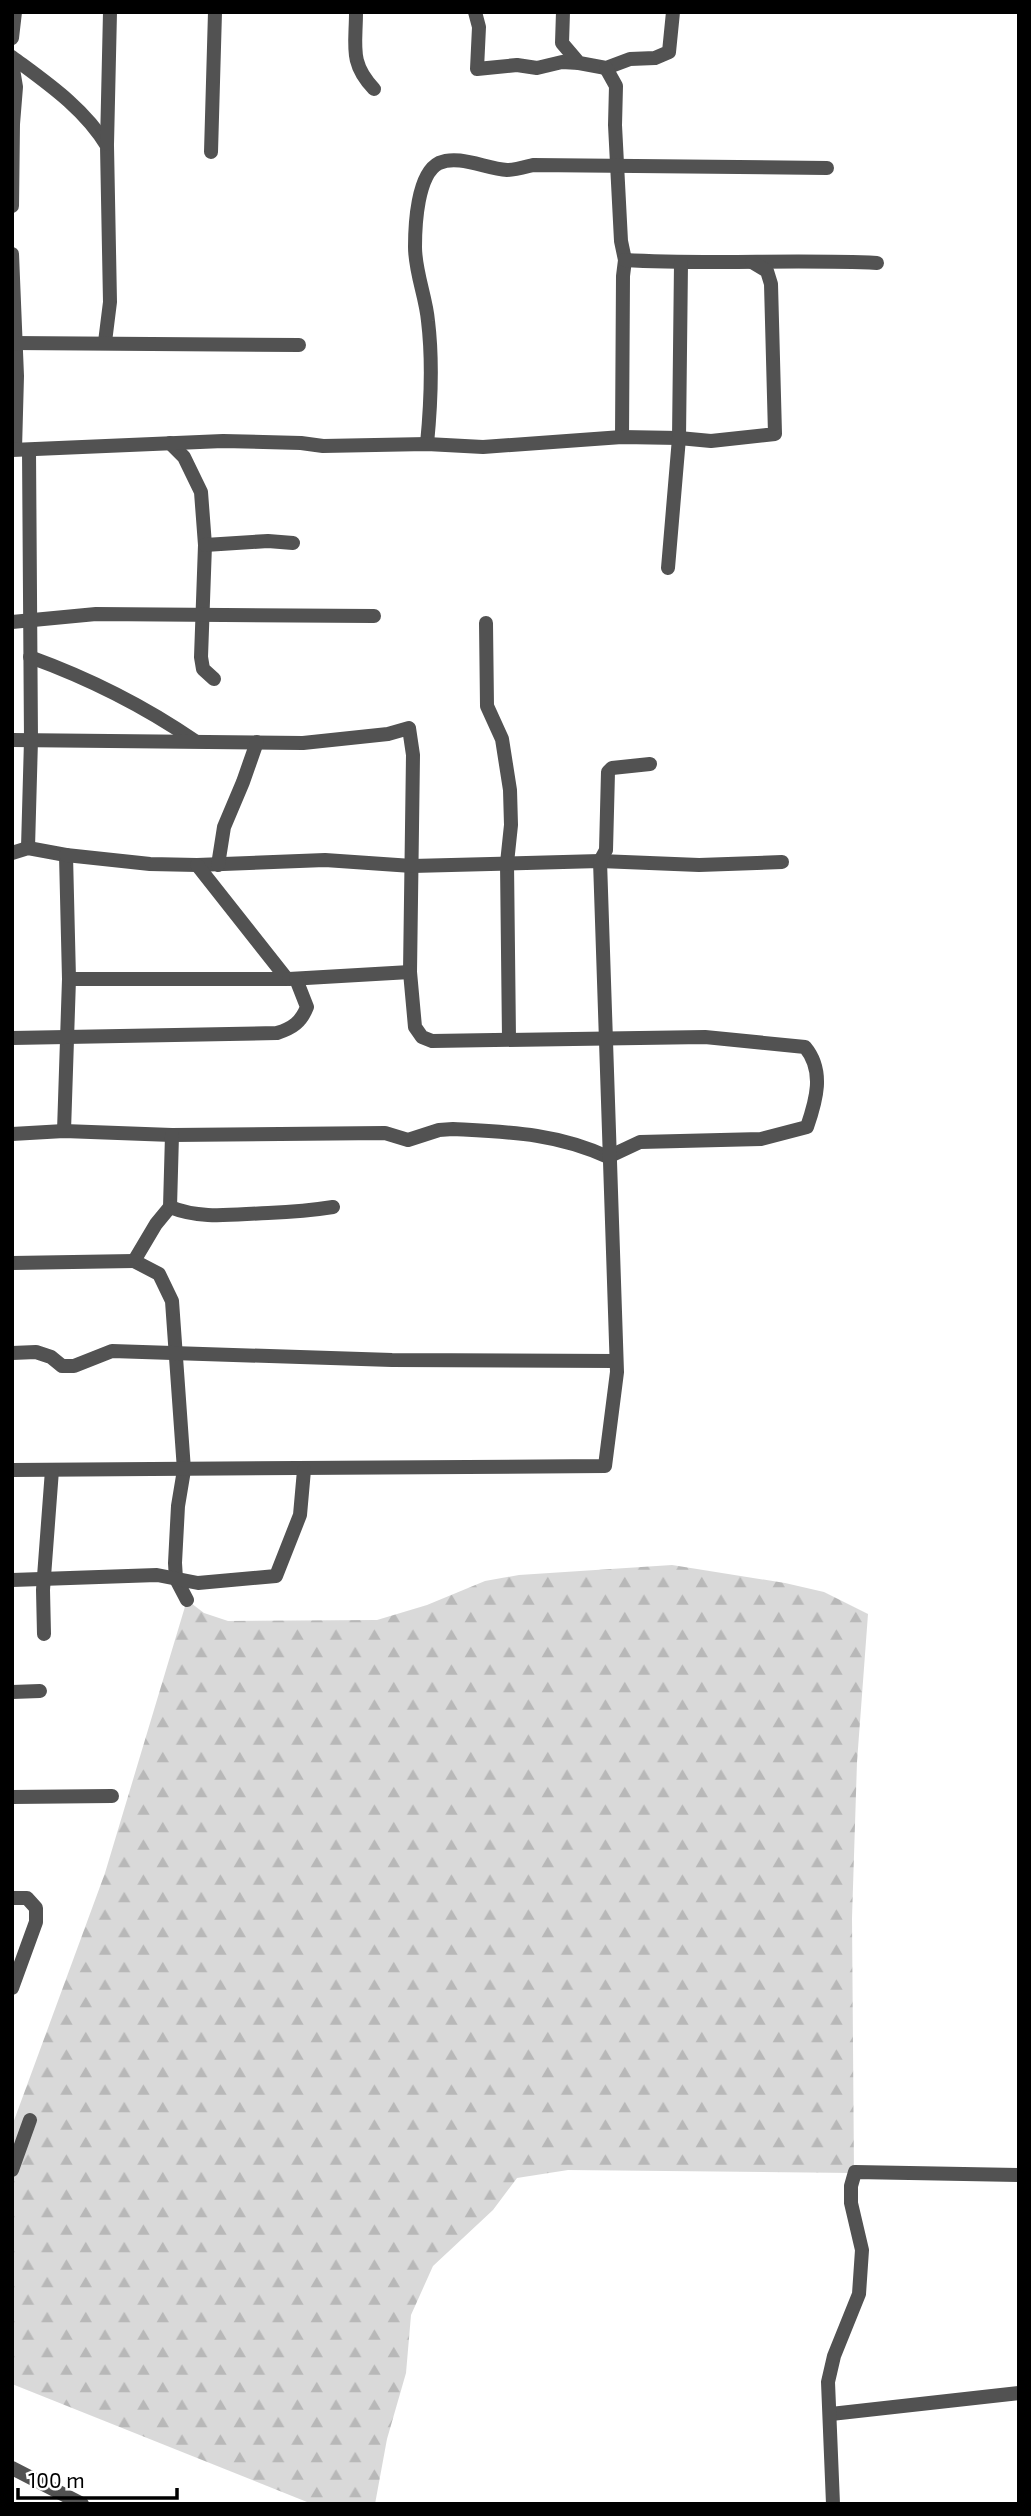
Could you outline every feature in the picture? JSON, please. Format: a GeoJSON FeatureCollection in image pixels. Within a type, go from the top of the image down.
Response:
{"type":"FeatureCollection","features":[{"type":"Feature","properties":{"kind":"street"},"geometry":{"type":"LineString","coordinates":[[12,38],[15,12]]}},
{"type":"Feature","properties":{"kind":"street"},"geometry":{"type":"LineString","coordinates":[[105,342],[110,302],[107,146],[110,12]]}},
{"type":"Feature","properties":{"kind":"street"},"geometry":{"type":"LineString","coordinates":[[211,152],[215,12]]}},
{"type":"Feature","properties":{"kind":"street"},"geometry":{"type":"LineString","coordinates":[[356,12],[359,74],[374,89]]}},
{"type":"Feature","properties":{"kind":"street"},"geometry":{"type":"LineString","coordinates":[[475,12],[479,27],[477,69],[517,65],[537,68],[562,62],[579,62],[606,68],[630,59],[655,58],[669,52],[673,12]]}},
{"type":"Feature","properties":{"kind":"street"},"geometry":{"type":"LineString","coordinates":[[563,12],[562,43],[579,62]]}},
{"type":"Feature","properties":{"kind":"street"},"geometry":{"type":"LineString","coordinates":[[12,57],[82,112],[96,127],[107,146]]}},
{"type":"Feature","properties":{"kind":"street"},"geometry":{"type":"LineString","coordinates":[[12,63],[16,87],[12,206]]}},
{"type":"Feature","properties":{"kind":"street"},"geometry":{"type":"LineString","coordinates":[[606,68],[616,86],[615,125],[621,241],[625,260],[621,438]]}},
{"type":"Feature","properties":{"kind":"street"},"geometry":{"type":"LineString","coordinates":[[427,444],[432,395],[428,320],[415,249],[420,189],[436,164],[446,161],[467,162],[510,170],[533,165],[827,168]]}},
{"type":"Feature","properties":{"kind":"street"},"geometry":{"type":"LineString","coordinates":[[12,254],[13,343],[30,622],[28,848]]}},
{"type":"Feature","properties":{"kind":"street"},"geometry":{"type":"LineString","coordinates":[[625,260],[681,263],[822,260],[877,263]]}},
{"type":"Feature","properties":{"kind":"street"},"geometry":{"type":"LineString","coordinates":[[19,450],[223,440],[323,446],[427,444],[483,447],[621,438],[711,441],[775,434],[771,284],[767,271],[752,262]]}},
{"type":"Feature","properties":{"kind":"street"},"geometry":{"type":"LineString","coordinates":[[667,568],[679,438],[681,263]]}},
{"type":"Feature","properties":{"kind":"street"},"geometry":{"type":"LineString","coordinates":[[13,343],[299,345]]}},
{"type":"Feature","properties":{"kind":"street"},"geometry":{"type":"LineString","coordinates":[[170,443],[184,457],[201,492],[205,545],[201,657],[203,669],[214,679]]}},
{"type":"Feature","properties":{"kind":"street"},"geometry":{"type":"LineString","coordinates":[[205,545],[268,541],[293,543]]}},
{"type":"Feature","properties":{"kind":"street"},"geometry":{"type":"LineString","coordinates":[[12,622],[96,614],[373,615]]}},
{"type":"Feature","properties":{"kind":"street"},"geometry":{"type":"LineString","coordinates":[[486,623],[486,706],[502,739],[510,790],[511,824],[507,863],[509,1039]]}},
{"type":"Feature","properties":{"kind":"street"},"geometry":{"type":"LineString","coordinates":[[30,657],[84,678],[160,717],[196,742]]}},
{"type":"Feature","properties":{"kind":"street"},"geometry":{"type":"LineString","coordinates":[[12,740],[303,743],[388,734],[409,728],[413,755],[410,972],[415,1027],[422,1037],[432,1041],[705,1037],[805,1047],[813,1056],[817,1069],[817,1100],[807,1127],[761,1139],[640,1142],[608,1157]]}},
{"type":"Feature","properties":{"kind":"street"},"geometry":{"type":"LineString","coordinates":[[218,865],[224,827],[257,742]]}},
{"type":"Feature","properties":{"kind":"street"},"geometry":{"type":"LineString","coordinates":[[12,1470],[606,1466],[617,1372],[600,860],[606,850],[608,772],[612,768],[650,764]]}},
{"type":"Feature","properties":{"kind":"street"},"geometry":{"type":"LineString","coordinates":[[12,853],[28,848],[150,864],[197,865],[325,860],[412,866],[600,860],[699,865],[782,862]]}},
{"type":"Feature","properties":{"kind":"street"},"geometry":{"type":"LineString","coordinates":[[64,1130],[69,979],[66,855]]}},
{"type":"Feature","properties":{"kind":"street"},"geometry":{"type":"LineString","coordinates":[[12,1038],[277,1033],[290,1029],[302,1020],[307,1007],[292,979],[197,865]]}},
{"type":"Feature","properties":{"kind":"street"},"geometry":{"type":"LineString","coordinates":[[69,979],[292,979],[410,972]]}},
{"type":"Feature","properties":{"kind":"street"},"geometry":{"type":"LineString","coordinates":[[12,1134],[64,1130],[172,1135],[386,1133],[408,1140],[439,1130],[476,1130],[554,1137],[583,1145],[608,1157]]}},
{"type":"Feature","properties":{"kind":"street"},"geometry":{"type":"LineString","coordinates":[[134,1261],[156,1224],[170,1207],[172,1135]]}},
{"type":"Feature","properties":{"kind":"street"},"geometry":{"type":"LineString","coordinates":[[170,1207],[183,1212],[212,1216],[300,1213],[333,1207]]}},
{"type":"Feature","properties":{"kind":"street"},"geometry":{"type":"LineString","coordinates":[[12,1264],[134,1261],[159,1274],[172,1301],[184,1470],[175,1541],[176,1579],[187,1600]]}},
{"type":"Feature","properties":{"kind":"street"},"geometry":{"type":"LineString","coordinates":[[12,1353],[36,1352],[51,1357],[62,1366],[74,1366],[112,1352],[392,1360],[615,1361]]}},
{"type":"Feature","properties":{"kind":"street"},"geometry":{"type":"LineString","coordinates":[[12,1580],[157,1575],[198,1583],[276,1576],[300,1515],[304,1469]]}},
{"type":"Feature","properties":{"kind":"street"},"geometry":{"type":"LineString","coordinates":[[44,1634],[44,1580],[52,1470]]}},
{"type":"Feature","properties":{"kind":"street"},"geometry":{"type":"LineString","coordinates":[[12,1692],[40,1691]]}},
{"type":"Feature","properties":{"kind":"street"},"geometry":{"type":"LineString","coordinates":[[12,1797],[112,1796]]}},
{"type":"Feature","properties":{"kind":"street"},"geometry":{"type":"LineString","coordinates":[[12,1898],[27,1898],[36,1908],[36,1922],[12,1988]]}},
{"type":"Feature","properties":{"kind":"street"},"geometry":{"type":"LineString","coordinates":[[12,2170],[30,2120]]}},
{"type":"Feature","properties":{"kind":"street"},"geometry":{"type":"LineString","coordinates":[[833,2504],[828,2382],[834,2356],[859,2294],[862,2250],[851,2203],[851,2186],[855,2172],[1019,2175]]}},
{"type":"Feature","properties":{"kind":"street"},"geometry":{"type":"LineString","coordinates":[[831,2414],[1019,2393]]}},
{"type":"Feature","properties":{"kind":"street"},"geometry":{"type":"LineString","coordinates":[[12,2469],[82,2504]]}},
{"type":"Feature","properties":{"kind":"green space"},"geometry":{"type":"Polygon","coordinates":[[[672,1565],[824,1592],[868,1614],[857,1762],[852,1918],[854,2173],[568,2170],[517,2178],[493,2210],[433,2266],[411,2315],[406,2373],[387,2439],[375,2504],[312,2504],[12,2384],[12,2126],[105,1873],[187,1600],[204,1613],[228,1621],[377,1620],[427,1605],[485,1581],[519,1575],[672,1565]]]}}]}
